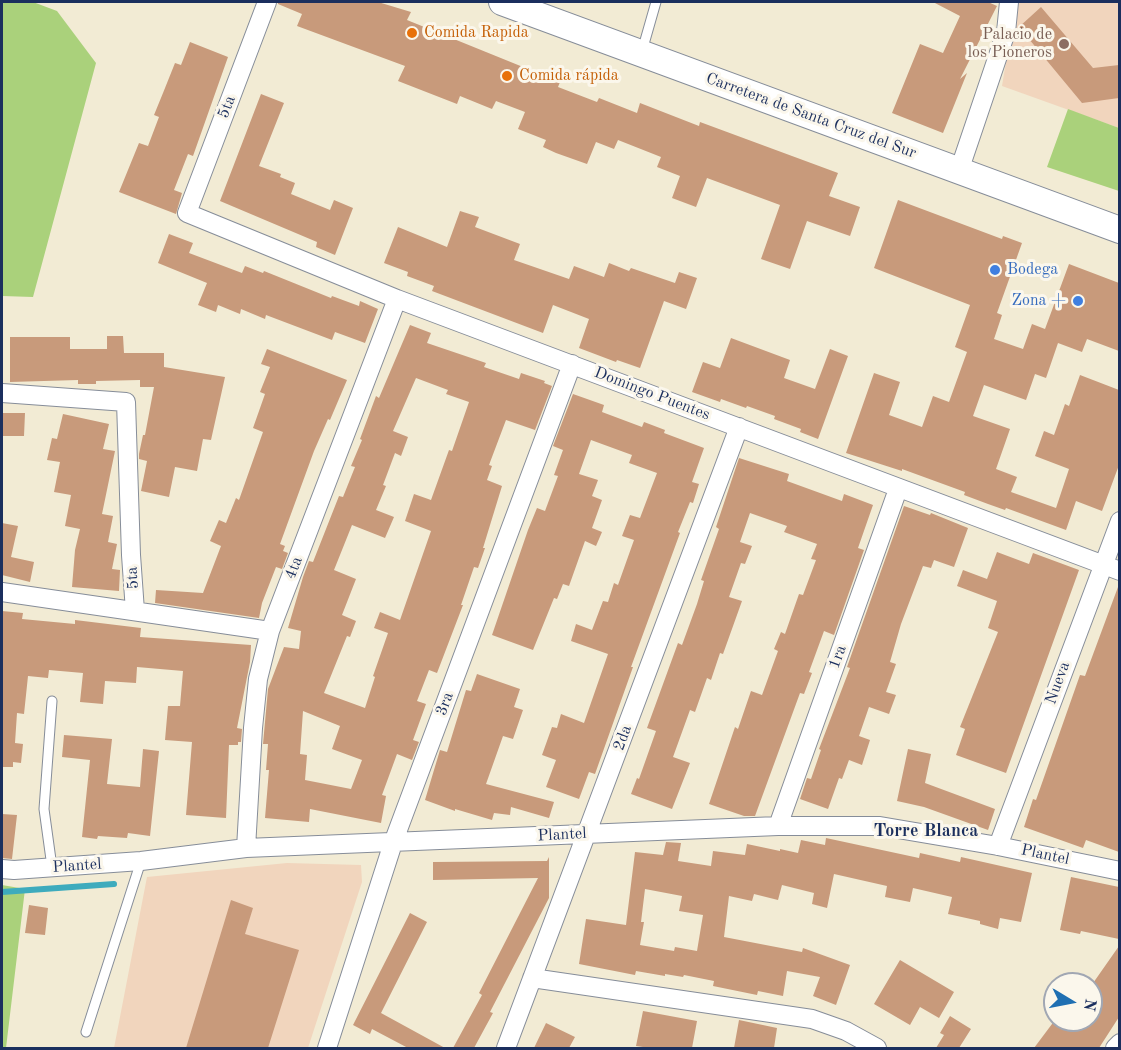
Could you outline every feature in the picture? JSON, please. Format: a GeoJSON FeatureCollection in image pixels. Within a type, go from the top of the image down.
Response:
{"type":"FeatureCollection","features":[{"type":"Feature","properties":{"kind":"main road","name":"Carretera de Santa Cruz del Sur"},"geometry":{"type":"LineString","coordinates":[[502,2],[1119,230]]}},
{"type":"Feature","properties":{"kind":"street","name":"5ta"},"geometry":{"type":"LineString","coordinates":[[187,213],[267,2]]}},
{"type":"Feature","properties":{"kind":"street"},"geometry":{"type":"LineString","coordinates":[[959,171],[1006,32],[1009,2]]}},
{"type":"Feature","properties":{"kind":"street","name":"Domingo Puentes"},"geometry":{"type":"LineString","coordinates":[[187,213],[397,299],[1111,568]]}},
{"type":"Feature","properties":{"kind":"street","name":"4ta"},"geometry":{"type":"LineString","coordinates":[[246,848],[258,679],[270,631],[397,299]]}},
{"type":"Feature","properties":{"kind":"street","name":"3ra"},"geometry":{"type":"LineString","coordinates":[[327,1048],[393,843],[572,364]]}},
{"type":"Feature","properties":{"kind":"street","name":"5ta"},"geometry":{"type":"LineString","coordinates":[[2,393],[126,402],[135,611]]}},
{"type":"Feature","properties":{"kind":"street","name":"2da"},"geometry":{"type":"LineString","coordinates":[[506,1048],[739,427]]}},
{"type":"Feature","properties":{"kind":"street","name":"1ra"},"geometry":{"type":"LineString","coordinates":[[778,826],[898,489]]}},
{"type":"Feature","properties":{"kind":"street","name":"Nueva"},"geometry":{"type":"LineString","coordinates":[[998,846],[1111,568],[1119,521]]}},
{"type":"Feature","properties":{"kind":"street"},"geometry":{"type":"LineString","coordinates":[[2,592],[270,631]]}},
{"type":"Feature","properties":{"kind":"street","name":"Plantel"},"geometry":{"type":"LineString","coordinates":[[2,869],[141,861],[246,848],[778,826],[879,826],[998,846],[1119,871]]}},
{"type":"Feature","properties":{"kind":"street"},"geometry":{"type":"LineString","coordinates":[[532,978],[812,1019],[846,1031],[877,1048]]}},
{"type":"Feature","properties":{"kind":"street"},"geometry":{"type":"LineString","coordinates":[[1115,1048],[1119,1043]]}},
{"type":"Feature","properties":{"kind":"lane"},"geometry":{"type":"LineString","coordinates":[[641,53],[656,2]]}},
{"type":"Feature","properties":{"kind":"lane"},"geometry":{"type":"LineString","coordinates":[[52,701],[44,810],[52,867]]}},
{"type":"Feature","properties":{"kind":"lane"},"geometry":{"type":"LineString","coordinates":[[86,1032],[141,861]]}},
{"type":"Feature","properties":{"kind":"shaded area","name":"Palacio de los Pioneros"},"geometry":{"type":"Polygon","coordinates":[[[1016,2],[1119,2],[1119,128],[1002,86],[1016,2]]]}},
{"type":"Feature","properties":{"kind":"shaded area"},"geometry":{"type":"Polygon","coordinates":[[[287,863],[361,865],[362,882],[308,1048],[114,1048],[147,877],[287,863]]]}},
{"type":"Feature","properties":{"kind":"green space"},"geometry":{"type":"Polygon","coordinates":[[[2,2],[33,2],[57,11],[96,63],[33,297],[2,296],[2,2]]]}},
{"type":"Feature","properties":{"kind":"green space"},"geometry":{"type":"Polygon","coordinates":[[[1068,109],[1119,128],[1119,191],[1047,167],[1068,109]]]}},
{"type":"Feature","properties":{"kind":"green space"},"geometry":{"type":"Polygon","coordinates":[[[2,885],[25,889],[6,1048],[2,1048],[2,885]]]}},
{"type":"Feature","properties":{"kind":"building"},"geometry":{"type":"Polygon","coordinates":[[[278,2],[378,2],[411,12],[407,20],[560,82],[558,87],[597,102],[599,98],[637,113],[640,103],[699,126],[700,122],[838,173],[829,196],[860,207],[850,236],[807,221],[790,269],[761,259],[780,205],[707,178],[696,207],[672,198],[680,176],[657,167],[661,157],[618,140],[614,149],[596,142],[587,164],[556,153],[543,147],[546,140],[518,129],[525,112],[496,101],[492,109],[460,96],[457,104],[398,81],[405,66],[297,26],[302,14],[278,2]]]}},
{"type":"Feature","properties":{"kind":"building"},"geometry":{"type":"Polygon","coordinates":[[[933,2],[988,2],[997,6],[960,79],[967,73],[943,133],[892,113],[920,44],[943,53],[960,16],[933,2]]]}},
{"type":"Feature","properties":{"kind":"building"},"geometry":{"type":"Polygon","coordinates":[[[1041,7],[1093,68],[1119,65],[1119,98],[1082,103],[1019,27],[1041,7]]]}},
{"type":"Feature","properties":{"kind":"building"},"geometry":{"type":"Polygon","coordinates":[[[190,42],[228,57],[193,156],[188,154],[174,190],[182,193],[176,214],[119,192],[139,143],[148,146],[159,117],[154,115],[175,63],[181,65],[190,42]]]}},
{"type":"Feature","properties":{"kind":"building"},"geometry":{"type":"Polygon","coordinates":[[[261,94],[284,103],[259,166],[281,174],[280,177],[295,183],[291,194],[330,210],[334,200],[353,208],[335,255],[316,247],[317,242],[220,201],[261,94]]]}},
{"type":"Feature","properties":{"kind":"building"},"geometry":{"type":"Polygon","coordinates":[[[898,200],[1002,239],[1003,236],[1022,243],[997,313],[1002,315],[994,339],[1023,349],[1032,324],[1045,329],[1069,264],[1119,283],[1119,351],[1087,339],[1082,352],[1058,343],[1046,378],[1035,374],[1026,400],[984,385],[973,416],[1010,429],[996,469],[1017,477],[1011,492],[1056,508],[1069,469],[1035,456],[1044,431],[1054,435],[1065,404],[1069,406],[1080,375],[1119,390],[1119,465],[1102,511],[1076,501],[1066,530],[1006,508],[1005,510],[988,504],[964,495],[965,492],[902,469],[902,471],[846,453],[874,373],[900,382],[889,415],[922,427],[933,396],[949,402],[967,352],[955,347],[970,305],[874,268],[898,200]]]}},
{"type":"Feature","properties":{"kind":"building"},"geometry":{"type":"Polygon","coordinates":[[[460,211],[479,217],[475,227],[520,244],[514,260],[569,279],[574,266],[604,277],[609,263],[629,271],[631,268],[675,283],[679,272],[697,278],[686,309],[664,301],[640,368],[579,348],[589,319],[553,305],[543,333],[432,291],[434,286],[407,276],[408,272],[384,263],[398,227],[447,247],[460,211]]]}},
{"type":"Feature","properties":{"kind":"building"},"geometry":{"type":"Polygon","coordinates":[[[169,234],[193,243],[189,253],[242,273],[245,266],[263,273],[264,271],[331,298],[332,296],[359,306],[360,301],[378,309],[365,343],[335,332],[332,340],[266,315],[265,319],[241,309],[240,314],[218,305],[216,312],[198,305],[207,283],[158,263],[169,234]]]}},
{"type":"Feature","properties":{"kind":"building"},"geometry":{"type":"Polygon","coordinates":[[[410,325],[431,333],[427,343],[486,363],[484,367],[519,379],[521,373],[545,381],[544,383],[552,386],[535,430],[506,420],[489,465],[492,466],[487,480],[502,486],[483,548],[485,548],[478,568],[474,567],[461,605],[463,605],[437,673],[429,670],[417,701],[426,704],[413,740],[419,742],[412,760],[397,754],[382,795],[386,796],[381,823],[310,809],[309,822],[265,818],[269,770],[266,770],[268,744],[263,744],[268,689],[284,647],[299,649],[301,631],[288,628],[303,577],[309,561],[313,562],[339,496],[343,497],[355,467],[351,466],[362,440],[360,439],[376,396],[379,398],[410,325]],[[416,378],[393,431],[408,437],[401,456],[395,453],[383,485],[386,486],[376,510],[394,517],[385,538],[352,525],[334,570],[356,579],[342,615],[356,621],[350,637],[347,636],[324,693],[365,708],[388,633],[374,628],[380,612],[400,620],[431,531],[405,521],[414,494],[431,500],[449,450],[452,451],[469,402],[446,394],[448,390],[416,378]],[[303,711],[300,754],[307,755],[305,780],[351,789],[362,760],[332,749],[340,726],[303,711]]]}},
{"type":"Feature","properties":{"kind":"building"},"geometry":{"type":"Polygon","coordinates":[[[107,336],[123,336],[124,353],[164,353],[164,367],[225,377],[211,440],[203,439],[197,471],[175,467],[169,497],[141,491],[147,461],[139,459],[139,454],[154,387],[140,387],[140,380],[96,381],[96,384],[78,384],[78,380],[10,382],[10,337],[70,337],[70,349],[107,349],[107,336]]]}},
{"type":"Feature","properties":{"kind":"building"},"geometry":{"type":"Polygon","coordinates":[[[731,338],[790,360],[784,378],[815,389],[830,349],[848,356],[818,439],[800,432],[801,429],[774,419],[775,416],[721,399],[720,402],[692,392],[703,362],[720,368],[731,338]]]}},
{"type":"Feature","properties":{"kind":"building"},"geometry":{"type":"Polygon","coordinates":[[[267,349],[347,380],[314,451],[280,544],[285,546],[283,551],[288,553],[282,569],[276,567],[262,603],[259,618],[155,603],[156,590],[203,593],[221,546],[210,541],[219,520],[226,523],[236,498],[239,500],[263,432],[253,428],[265,394],[260,392],[270,367],[261,364],[267,349]]]}},
{"type":"Feature","properties":{"kind":"building"},"geometry":{"type":"Polygon","coordinates":[[[573,394],[604,405],[602,412],[642,427],[644,422],[665,430],[664,433],[704,448],[692,482],[699,484],[693,503],[690,502],[678,532],[680,533],[595,774],[589,772],[579,799],[546,787],[556,760],[542,755],[552,727],[557,728],[561,714],[584,723],[608,654],[571,641],[576,624],[592,630],[603,601],[608,602],[614,583],[618,585],[634,540],[622,536],[630,515],[640,518],[657,473],[629,463],[632,455],[591,440],[579,474],[598,480],[592,496],[602,500],[592,528],[602,532],[596,546],[585,541],[569,586],[563,584],[557,599],[554,598],[533,650],[492,635],[537,508],[545,511],[558,476],[554,475],[563,450],[553,446],[573,394]]]}},
{"type":"Feature","properties":{"kind":"building"},"geometry":{"type":"Polygon","coordinates":[[[2,413],[25,413],[24,436],[2,436],[2,413]]]}},
{"type":"Feature","properties":{"kind":"building"},"geometry":{"type":"Polygon","coordinates":[[[63,414],[109,424],[103,449],[115,451],[102,514],[113,516],[108,542],[117,544],[112,569],[120,570],[119,591],[72,587],[75,550],[80,529],[65,526],[71,495],[54,492],[60,462],[47,460],[52,438],[57,439],[63,414]]]}},
{"type":"Feature","properties":{"kind":"building"},"geometry":{"type":"Polygon","coordinates":[[[739,458],[789,474],[787,481],[842,501],[844,494],[873,505],[858,548],[864,550],[834,635],[824,631],[809,672],[812,673],[804,694],[800,693],[755,816],[744,816],[709,804],[735,727],[738,729],[751,691],[762,695],[778,651],[774,649],[781,632],[785,634],[799,594],[803,595],[816,560],[811,559],[817,544],[784,532],[787,526],[750,513],[740,542],[752,546],[745,564],[741,563],[729,597],[742,601],[723,654],[720,653],[711,680],[707,678],[695,712],[690,710],[673,757],[690,763],[672,809],[631,794],[637,778],[639,779],[656,731],[647,728],[678,643],[682,645],[697,604],[704,581],[701,580],[719,529],[716,527],[739,458]]]}},
{"type":"Feature","properties":{"kind":"building"},"geometry":{"type":"Polygon","coordinates":[[[904,506],[930,515],[931,513],[968,528],[954,567],[934,560],[931,568],[923,566],[901,624],[890,662],[896,664],[886,692],[896,695],[889,714],[869,707],[859,736],[870,740],[862,765],[849,760],[842,779],[839,778],[828,809],[800,799],[807,778],[811,779],[821,750],[819,749],[850,668],[847,667],[904,506]]]}},
{"type":"Feature","properties":{"kind":"building"},"geometry":{"type":"Polygon","coordinates":[[[2,523],[18,526],[11,557],[34,562],[30,582],[2,575],[2,523]]]}},
{"type":"Feature","properties":{"kind":"building"},"geometry":{"type":"Polygon","coordinates":[[[997,552],[1029,564],[1033,553],[1079,570],[1006,773],[956,755],[965,729],[960,727],[998,632],[988,628],[997,601],[957,586],[963,570],[987,579],[997,552]]]}},
{"type":"Feature","properties":{"kind":"building"},"geometry":{"type":"Polygon","coordinates":[[[1118,587],[1119,852],[1086,840],[1083,848],[1024,827],[1033,799],[1036,800],[1080,675],[1085,676],[1118,587]]]}},
{"type":"Feature","properties":{"kind":"building"},"geometry":{"type":"Polygon","coordinates":[[[2,611],[23,613],[22,619],[75,624],[75,620],[141,628],[140,637],[251,645],[250,662],[237,728],[242,729],[241,742],[238,742],[238,745],[229,745],[226,818],[186,815],[192,742],[165,740],[168,706],[180,706],[183,671],[137,667],[136,683],[105,681],[103,704],[80,702],[83,673],[49,670],[48,678],[28,676],[24,714],[17,713],[15,743],[23,744],[21,763],[13,762],[13,767],[2,767],[2,611]]]}},
{"type":"Feature","properties":{"kind":"building"},"geometry":{"type":"Polygon","coordinates":[[[477,674],[520,689],[514,707],[523,710],[513,739],[503,736],[486,784],[554,802],[549,818],[511,807],[510,815],[494,813],[492,820],[455,809],[455,811],[425,800],[440,750],[447,752],[466,690],[471,691],[477,674]]]}},
{"type":"Feature","properties":{"kind":"building"},"geometry":{"type":"Polygon","coordinates":[[[64,735],[112,739],[107,784],[140,787],[143,749],[159,751],[150,836],[128,833],[127,838],[82,837],[90,760],[62,757],[64,735]]]}},
{"type":"Feature","properties":{"kind":"building"},"geometry":{"type":"Polygon","coordinates":[[[908,749],[931,754],[925,783],[995,809],[988,830],[924,807],[897,801],[908,749]]]}},
{"type":"Feature","properties":{"kind":"building"},"geometry":{"type":"Polygon","coordinates":[[[2,814],[17,815],[12,859],[2,858],[2,814]]]}},
{"type":"Feature","properties":{"kind":"building"},"geometry":{"type":"Polygon","coordinates":[[[826,838],[919,858],[920,853],[960,862],[961,857],[1032,873],[1021,922],[1000,918],[998,929],[980,924],[980,921],[948,914],[952,897],[913,888],[910,902],[885,897],[887,886],[834,874],[827,908],[812,904],[814,893],[782,885],[778,900],[754,894],[752,901],[729,896],[724,937],[802,952],[803,948],[850,965],[836,1005],[813,996],[820,977],[787,971],[783,996],[758,991],[757,995],[713,986],[714,981],[684,975],[683,977],[665,974],[665,976],[636,971],[635,975],[579,964],[586,919],[626,925],[635,852],[663,855],[666,842],[681,843],[678,861],[711,866],[713,851],[745,855],[747,844],[798,853],[801,840],[825,845],[826,838]],[[645,889],[641,922],[644,922],[640,945],[674,951],[675,947],[697,951],[703,915],[679,911],[682,896],[645,889]]]}},
{"type":"Feature","properties":{"kind":"building"},"geometry":{"type":"Polygon","coordinates":[[[549,857],[549,898],[490,1012],[493,1013],[474,1048],[453,1048],[482,995],[479,993],[538,878],[433,880],[433,862],[547,861],[549,857]]]}},
{"type":"Feature","properties":{"kind":"building"},"geometry":{"type":"Polygon","coordinates":[[[1071,877],[1119,887],[1119,939],[1081,931],[1080,934],[1060,930],[1071,877]]]}},
{"type":"Feature","properties":{"kind":"building"},"geometry":{"type":"Polygon","coordinates":[[[231,900],[253,908],[245,934],[299,950],[268,1048],[186,1048],[231,900]]]}},
{"type":"Feature","properties":{"kind":"building"},"geometry":{"type":"Polygon","coordinates":[[[29,905],[48,908],[45,935],[25,933],[29,905]]]}},
{"type":"Feature","properties":{"kind":"building"},"geometry":{"type":"Polygon","coordinates":[[[410,913],[427,922],[381,1013],[445,1048],[408,1048],[372,1029],[370,1034],[353,1025],[410,913]]]}},
{"type":"Feature","properties":{"kind":"building"},"geometry":{"type":"Polygon","coordinates":[[[1119,946],[1119,1017],[1099,1048],[1034,1048],[1046,1032],[1103,1032],[1103,972],[1101,972],[1119,946]]]}},
{"type":"Feature","properties":{"kind":"building"},"geometry":{"type":"Polygon","coordinates":[[[900,960],[954,992],[939,1018],[920,1007],[910,1025],[874,1004],[900,960]]]}},
{"type":"Feature","properties":{"kind":"building"},"geometry":{"type":"Polygon","coordinates":[[[643,1011],[697,1021],[692,1048],[636,1046],[643,1011]]]}},
{"type":"Feature","properties":{"kind":"building"},"geometry":{"type":"Polygon","coordinates":[[[950,1016],[971,1029],[959,1048],[936,1048],[944,1035],[940,1033],[950,1016]]]}},
{"type":"Feature","properties":{"kind":"building"},"geometry":{"type":"Polygon","coordinates":[[[739,1020],[777,1028],[774,1048],[734,1048],[739,1020]]]}},
{"type":"Feature","properties":{"kind":"building"},"geometry":{"type":"Polygon","coordinates":[[[546,1023],[575,1037],[569,1048],[534,1048],[546,1023]]]}},
{"type":"Feature","properties":{"kind":"waterway"},"geometry":{"type":"LineString","coordinates":[[2,892],[114,884]]}},
{"type":"Feature","properties":{"kind":"place","name":"Comida Rapida"},"geometry":{"type":"Point","coordinates":[412,33]}},
{"type":"Feature","properties":{"kind":"place","name":"Palacio de los Pioneros"},"geometry":{"type":"Point","coordinates":[1064,44]}},
{"type":"Feature","properties":{"kind":"place","name":"Comida rápida"},"geometry":{"type":"Point","coordinates":[507,76]}},
{"type":"Feature","properties":{"kind":"place","name":"Bodega"},"geometry":{"type":"Point","coordinates":[995,270]}},
{"type":"Feature","properties":{"kind":"place","name":"Zona +"},"geometry":{"type":"Point","coordinates":[1078,301]}},
{"type":"Feature","properties":{"kind":"district","name":"Torre Blanca"},"geometry":{"type":"Point","coordinates":[926,831]}}]}
